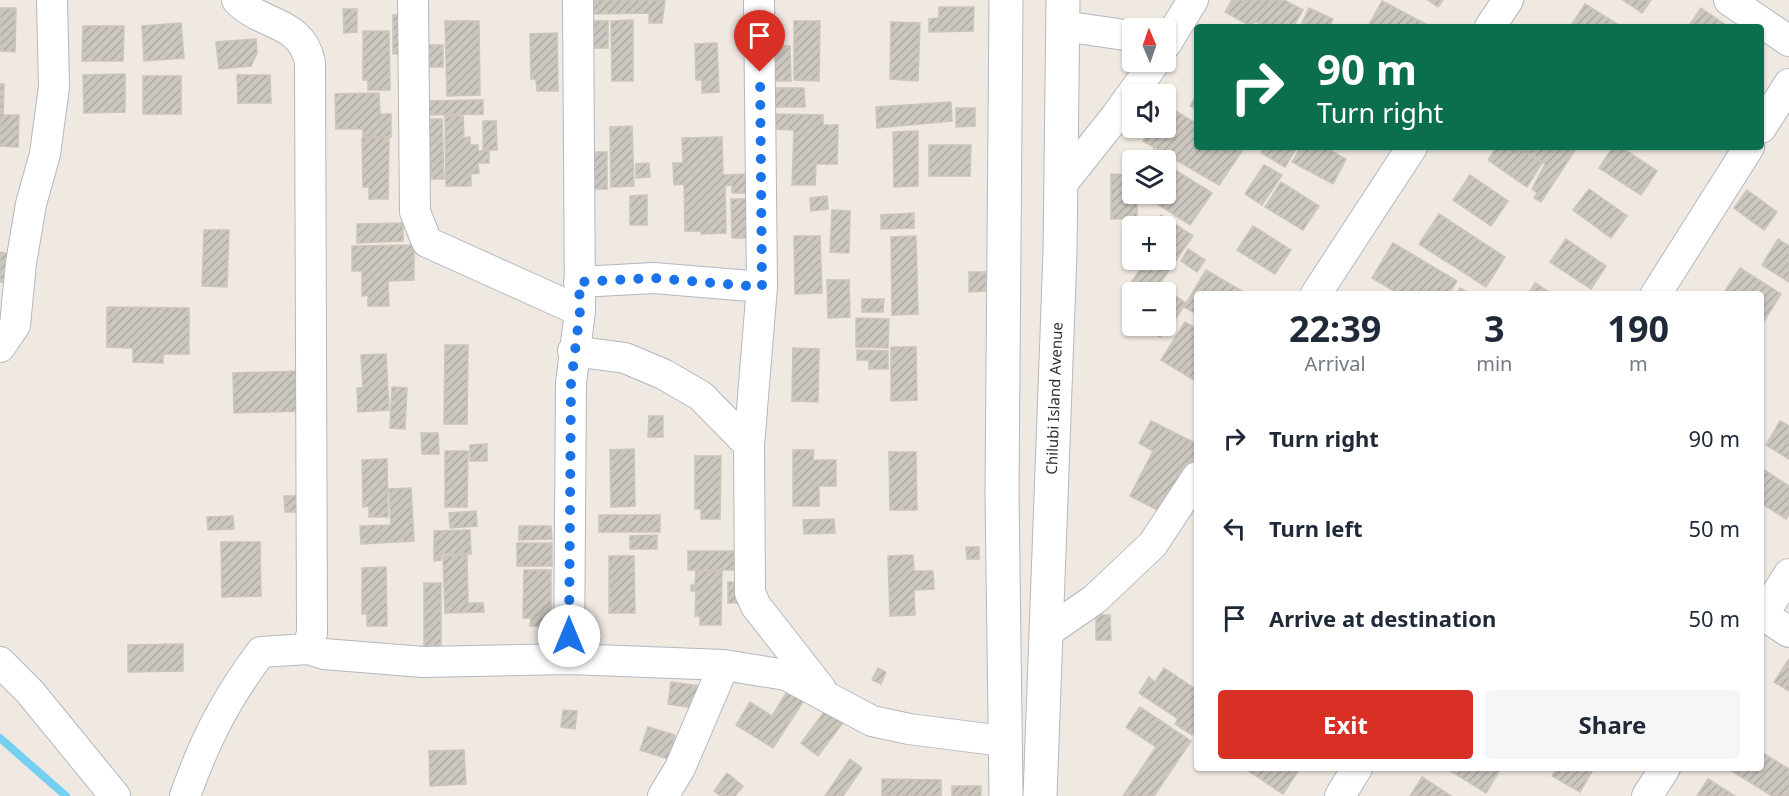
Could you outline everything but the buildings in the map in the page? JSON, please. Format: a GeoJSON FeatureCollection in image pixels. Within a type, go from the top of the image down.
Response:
{"type":"FeatureCollection","features":[{"type":"Feature","properties":{"kind":"street"},"geometry":{"type":"LineString","coordinates":[[0,347],[15,325],[21,263],[31,204],[45,154],[54,87],[52,0]]}},
{"type":"Feature","properties":{"kind":"street"},"geometry":{"type":"LineString","coordinates":[[237,0],[246,9],[298,34],[307,46],[310,62],[312,632],[308,649]]}},
{"type":"Feature","properties":{"kind":"street"},"geometry":{"type":"LineString","coordinates":[[413,0],[416,212],[427,242],[580,311]]}},
{"type":"Feature","properties":{"kind":"street"},"geometry":{"type":"LineString","coordinates":[[569,659],[570,413],[573,351],[580,311],[578,0]]}},
{"type":"Feature","properties":{"kind":"street"},"geometry":{"type":"LineString","coordinates":[[759,0],[762,287],[749,445],[750,593],[756,606],[826,696]]}},
{"type":"Feature","properties":{"kind":"street"},"geometry":{"type":"LineString","coordinates":[[1006,0],[1002,480],[1003,741],[1006,796]]}},
{"type":"Feature","properties":{"kind":"street"},"geometry":{"type":"LineString","coordinates":[[1176,26],[1192,0]]}},
{"type":"Feature","properties":{"kind":"street"},"geometry":{"type":"LineString","coordinates":[[1492,24],[1508,0]]}},
{"type":"Feature","properties":{"kind":"street"},"geometry":{"type":"LineString","coordinates":[[1729,0],[1789,40]]}},
{"type":"Feature","properties":{"kind":"street"},"geometry":{"type":"LineString","coordinates":[[1063,13],[1122,33]]}},
{"type":"Feature","properties":{"kind":"street","name":"Chilubi Island Avenue"},"geometry":{"type":"LineString","coordinates":[[1040,796],[1062,184],[1063,13]]}},
{"type":"Feature","properties":{"kind":"street"},"geometry":{"type":"LineString","coordinates":[[1062,184],[1116,116],[1146,72]]}},
{"type":"Feature","properties":{"kind":"street"},"geometry":{"type":"LineString","coordinates":[[1764,123],[1789,84]]}},
{"type":"Feature","properties":{"kind":"street"},"geometry":{"type":"LineString","coordinates":[[1318,291],[1410,150]]}},
{"type":"Feature","properties":{"kind":"street"},"geometry":{"type":"LineString","coordinates":[[1658,291],[1747,150]]}},
{"type":"Feature","properties":{"kind":"street"},"geometry":{"type":"LineString","coordinates":[[579,282],[654,278],[762,287]]}},
{"type":"Feature","properties":{"kind":"street"},"geometry":{"type":"LineString","coordinates":[[573,351],[625,358],[663,374],[701,396],[749,445]]}},
{"type":"Feature","properties":{"kind":"street"},"geometry":{"type":"LineString","coordinates":[[1046,633],[1095,599],[1154,544],[1194,482]]}},
{"type":"Feature","properties":{"kind":"street"},"geometry":{"type":"LineString","coordinates":[[1764,613],[1789,574]]}},
{"type":"Feature","properties":{"kind":"street"},"geometry":{"type":"LineString","coordinates":[[1764,617],[1789,632]]}},
{"type":"Feature","properties":{"kind":"street"},"geometry":{"type":"LineString","coordinates":[[185,796],[203,746],[231,693],[261,652],[308,649],[324,654],[423,662],[569,659],[724,665],[786,675],[872,721],[909,729],[1003,741]]}},
{"type":"Feature","properties":{"kind":"street"},"geometry":{"type":"LineString","coordinates":[[0,662],[30,693],[114,796]]}},
{"type":"Feature","properties":{"kind":"street"},"geometry":{"type":"LineString","coordinates":[[663,796],[680,768],[724,665]]}},
{"type":"Feature","properties":{"kind":"street"},"geometry":{"type":"LineString","coordinates":[[1340,796],[1355,771]]}},
{"type":"Feature","properties":{"kind":"street"},"geometry":{"type":"LineString","coordinates":[[1647,796],[1663,771]]}},
{"type":"Feature","properties":{"kind":"waterway"},"geometry":{"type":"LineString","coordinates":[[0,738],[66,796]]}},
{"type":"Feature","properties":{"kind":"route"},"geometry":{"type":"LineString","coordinates":[[569,636],[571,383],[573,351],[580,311],[579,282],[654,278],[762,287],[760,72]]}}]}
